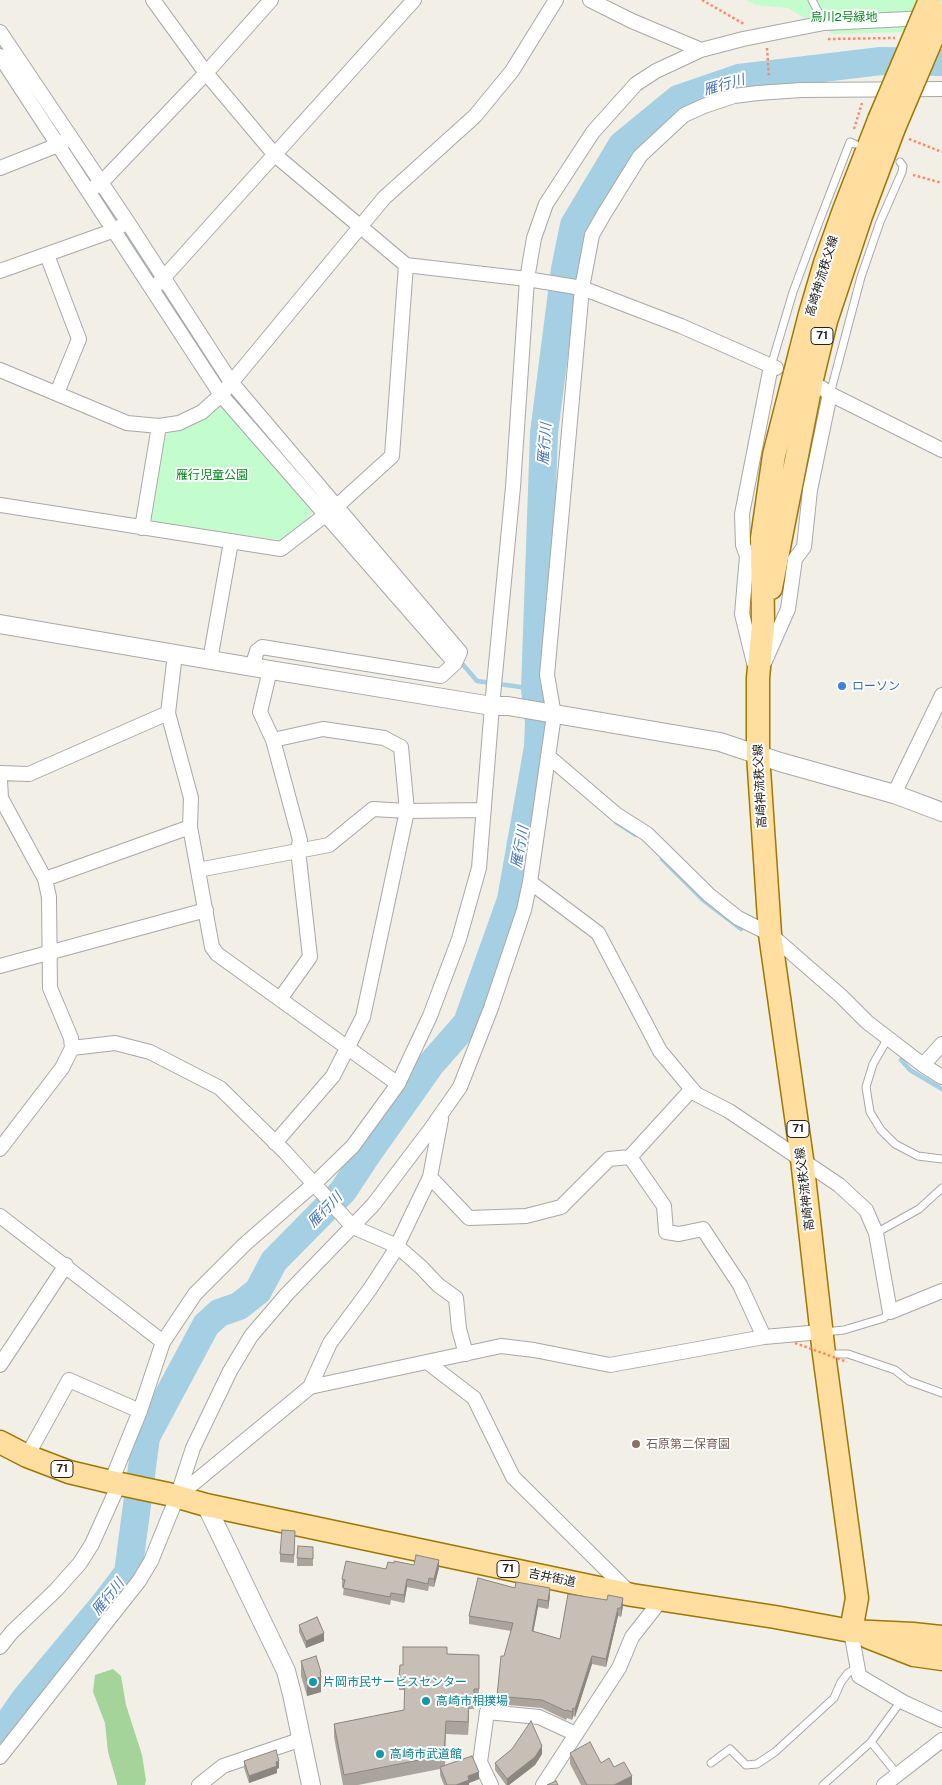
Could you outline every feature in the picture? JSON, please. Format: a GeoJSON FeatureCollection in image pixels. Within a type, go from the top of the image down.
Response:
{"type":"FeatureCollection","features":[{"type":"Feature","properties":{"kind":"main road","name":"高崎神流秩父線"},"geometry":{"type":"LineString","coordinates":[[894,129],[930,0]]}},
{"type":"Feature","properties":{"kind":"main road","name":"高崎神流秩父線"},"geometry":{"type":"LineString","coordinates":[[851,1631],[857,1598],[821,1332],[802,1159],[770,934],[758,754],[758,678],[763,626],[762,538],[774,455],[825,263],[844,210],[894,129],[942,17]]}},
{"type":"Feature","properties":{"kind":"main road","name":"71"},"geometry":{"type":"LineString","coordinates":[[0,1442],[28,1456],[69,1472],[173,1495]]}},
{"type":"Feature","properties":{"kind":"main road","name":"吉井街道"},"geometry":{"type":"LineString","coordinates":[[173,1495],[206,1505],[632,1595],[776,1617],[851,1631],[913,1634],[942,1638]]}},
{"type":"Feature","properties":{"kind":"main road","name":"吉井街道"},"geometry":{"type":"LineString","coordinates":[[851,1631],[914,1655],[942,1659]]}},
{"type":"Feature","properties":{"kind":"street"},"geometry":{"type":"LineString","coordinates":[[153,0],[206,73],[275,155],[406,265],[527,279],[582,288],[681,326],[773,367],[742,514],[743,545],[747,556],[742,614],[758,678]]}},
{"type":"Feature","properties":{"kind":"street"},"geometry":{"type":"LineString","coordinates":[[88,191],[101,183],[206,73],[271,0]]}},
{"type":"Feature","properties":{"kind":"street"},"geometry":{"type":"LineString","coordinates":[[153,290],[414,0]]}},
{"type":"Feature","properties":{"kind":"street"},"geometry":{"type":"LineString","coordinates":[[0,370],[127,422],[159,426],[179,422],[202,412],[221,395],[384,198],[475,116],[512,71],[556,0]]}},
{"type":"Feature","properties":{"kind":"street"},"geometry":{"type":"LineString","coordinates":[[590,0],[632,21],[701,50]]}},
{"type":"Feature","properties":{"kind":"street"},"geometry":{"type":"LineString","coordinates":[[0,1647],[12,1632],[56,1590],[80,1563],[92,1544],[119,1483],[163,1342],[195,1294],[245,1244],[314,1184],[353,1146],[398,1084],[430,1016],[459,939],[479,868],[513,487],[527,279],[534,238],[546,204],[593,132],[636,84],[656,71],[701,50],[824,23],[942,17]]}},
{"type":"Feature","properties":{"kind":"street"},"geometry":{"type":"LineString","coordinates":[[0,33],[127,221],[231,382],[460,652],[454,663],[441,676],[262,647],[257,651],[261,669],[260,712],[273,740],[300,840],[298,850],[310,957],[280,999]]}},
{"type":"Feature","properties":{"kind":"street"},"geometry":{"type":"LineString","coordinates":[[0,56],[221,395],[454,663]]}},
{"type":"Feature","properties":{"kind":"street"},"geometry":{"type":"LineString","coordinates":[[0,1757],[139,1581],[151,1561],[173,1495],[193,1448],[230,1372],[251,1336],[286,1294],[374,1204],[442,1113],[460,1087],[492,1008],[524,910],[530,882],[554,715],[547,675],[582,288],[592,235],[640,156],[684,115],[704,106],[734,96],[769,89],[942,89]]}},
{"type":"Feature","properties":{"kind":"street"},"geometry":{"type":"LineString","coordinates":[[0,168],[58,145],[70,137]]}},
{"type":"Feature","properties":{"kind":"street"},"geometry":{"type":"LineString","coordinates":[[0,271],[115,230],[127,221]]}},
{"type":"Feature","properties":{"kind":"street"},"geometry":{"type":"LineString","coordinates":[[47,255],[80,339],[57,393]]}},
{"type":"Feature","properties":{"kind":"street"},"geometry":{"type":"LineString","coordinates":[[0,506],[281,549],[324,514],[337,506],[392,456],[406,265]]}},
{"type":"Feature","properties":{"kind":"street"},"geometry":{"type":"LineString","coordinates":[[758,678],[788,610],[795,560],[804,547],[810,490],[826,391],[942,450]]}},
{"type":"Feature","properties":{"kind":"street"},"geometry":{"type":"LineString","coordinates":[[142,528],[159,426]]}},
{"type":"Feature","properties":{"kind":"street"},"geometry":{"type":"LineString","coordinates":[[210,660],[232,542]]}},
{"type":"Feature","properties":{"kind":"street"},"geometry":{"type":"LineString","coordinates":[[0,624],[261,669],[492,706],[508,706],[720,742],[894,794],[942,812]]}},
{"type":"Feature","properties":{"kind":"street"},"geometry":{"type":"LineString","coordinates":[[175,654],[168,713],[191,798],[190,827],[212,947],[217,954],[398,1084]]}},
{"type":"Feature","properties":{"kind":"street"},"geometry":{"type":"LineString","coordinates":[[894,794],[942,695]]}},
{"type":"Feature","properties":{"kind":"street"},"geometry":{"type":"LineString","coordinates":[[0,773],[29,774],[168,713]]}},
{"type":"Feature","properties":{"kind":"street"},"geometry":{"type":"LineString","coordinates":[[273,740],[323,729],[384,738],[401,746],[407,811],[363,1017],[333,1076],[275,1142]]}},
{"type":"Feature","properties":{"kind":"street"},"geometry":{"type":"LineString","coordinates":[[548,756],[617,815],[648,834],[709,895],[738,918],[770,934],[842,996],[867,1022],[942,1077]]}},
{"type":"Feature","properties":{"kind":"street"},"geometry":{"type":"LineString","coordinates":[[0,780],[1,798],[45,879],[49,897],[50,988],[71,1038],[72,1048],[62,1068],[0,1149]]}},
{"type":"Feature","properties":{"kind":"street"},"geometry":{"type":"LineString","coordinates":[[198,870],[329,845],[373,809],[407,811],[484,810]]}},
{"type":"Feature","properties":{"kind":"street"},"geometry":{"type":"LineString","coordinates":[[45,879],[190,827]]}},
{"type":"Feature","properties":{"kind":"street"},"geometry":{"type":"LineString","coordinates":[[530,882],[598,933],[660,1052],[696,1094],[730,1111],[802,1159],[839,1185],[866,1210],[876,1233],[890,1312],[942,1291]]}},
{"type":"Feature","properties":{"kind":"street"},"geometry":{"type":"LineString","coordinates":[[0,966],[49,951],[206,910]]}},
{"type":"Feature","properties":{"kind":"street"},"geometry":{"type":"LineString","coordinates":[[72,1048],[114,1043],[150,1052],[220,1088],[275,1142],[353,1227],[397,1246],[438,1285],[456,1298],[459,1329],[466,1354]]}},
{"type":"Feature","properties":{"kind":"street"},"geometry":{"type":"LineString","coordinates":[[924,1065],[942,1044]]}},
{"type":"Feature","properties":{"kind":"street"},"geometry":{"type":"LineString","coordinates":[[430,1177],[469,1218],[526,1216],[561,1207],[609,1159],[630,1157],[692,1089]]}},
{"type":"Feature","properties":{"kind":"street"},"geometry":{"type":"LineString","coordinates":[[310,1387],[330,1343],[370,1289],[397,1246],[430,1177],[442,1113]]}},
{"type":"Feature","properties":{"kind":"street"},"geometry":{"type":"LineString","coordinates":[[630,1157],[664,1206],[666,1232],[679,1234],[703,1229],[740,1285],[764,1337]]}},
{"type":"Feature","properties":{"kind":"street"},"geometry":{"type":"LineString","coordinates":[[0,1216],[66,1265],[163,1342]]}},
{"type":"Feature","properties":{"kind":"street"},"geometry":{"type":"LineString","coordinates":[[0,1365],[66,1265]]}},
{"type":"Feature","properties":{"kind":"street"},"geometry":{"type":"LineString","coordinates":[[173,1495],[310,1387],[501,1346],[534,1350],[610,1365],[764,1337],[821,1332]]}},
{"type":"Feature","properties":{"kind":"street"},"geometry":{"type":"LineString","coordinates":[[427,1362],[474,1398],[513,1477],[632,1595]]}},
{"type":"Feature","properties":{"kind":"street"},"geometry":{"type":"LineString","coordinates":[[28,1456],[69,1380],[140,1411]]}},
{"type":"Feature","properties":{"kind":"street"},"geometry":{"type":"LineString","coordinates":[[206,1505],[286,1671],[311,1785]]}},
{"type":"Feature","properties":{"kind":"street"},"geometry":{"type":"LineString","coordinates":[[544,1785],[618,1668],[632,1638],[662,1600]]}},
{"type":"Feature","properties":{"kind":"street"},"geometry":{"type":"LineString","coordinates":[[851,1631],[859,1676],[901,1701],[942,1720]]}},
{"type":"Feature","properties":{"kind":"street"},"geometry":{"type":"LineString","coordinates":[[491,1785],[480,1762],[487,1712],[539,1717],[576,1734]]}},
{"type":"Feature","properties":{"kind":"street"},"geometry":{"type":"LineString","coordinates":[[199,1785],[223,1766],[302,1740]]}},
{"type":"Feature","properties":{"kind":"street"},"geometry":{"type":"LineString","coordinates":[[884,1785],[942,1740]]}},
{"type":"Feature","properties":{"kind":"lane"},"geometry":{"type":"LineString","coordinates":[[812,0],[824,23]]}},
{"type":"Feature","properties":{"kind":"lane"},"geometry":{"type":"LineString","coordinates":[[773,367],[793,292],[852,143]]}},
{"type":"Feature","properties":{"kind":"lane"},"geometry":{"type":"LineString","coordinates":[[826,391],[880,222],[902,172],[903,166],[900,162]]}},
{"type":"Feature","properties":{"kind":"lane"},"geometry":{"type":"LineString","coordinates":[[888,1038],[873,1064],[866,1087],[870,1112],[882,1130],[895,1144],[918,1156],[942,1159]]}},
{"type":"Feature","properties":{"kind":"lane"},"geometry":{"type":"LineString","coordinates":[[876,1233],[918,1209],[942,1188]]}},
{"type":"Feature","properties":{"kind":"lane"},"geometry":{"type":"LineString","coordinates":[[821,1332],[844,1330],[884,1318],[890,1312]]}},
{"type":"Feature","properties":{"kind":"lane"},"geometry":{"type":"LineString","coordinates":[[824,1354],[848,1354],[895,1370],[909,1382],[942,1393]]}},
{"type":"Feature","properties":{"kind":"lane"},"geometry":{"type":"LineString","coordinates":[[711,1763],[730,1749],[746,1765],[757,1764],[775,1752],[834,1698],[840,1682],[848,1673],[858,1667]]}},
{"type":"Feature","properties":{"kind":"lane"},"geometry":{"type":"LineString","coordinates":[[823,1785],[871,1742],[901,1701]]}},
{"type":"Feature","properties":{"kind":"lane"},"geometry":{"type":"LineString","coordinates":[[871,1742],[898,1775]]}},
{"type":"Feature","properties":{"kind":"path"},"geometry":{"type":"LineString","coordinates":[[702,0],[766,37],[769,89]]}},
{"type":"Feature","properties":{"kind":"path"},"geometry":{"type":"LineString","coordinates":[[819,38],[895,38]]}},
{"type":"Feature","properties":{"kind":"path"},"geometry":{"type":"LineString","coordinates":[[852,143],[867,90]]}},
{"type":"Feature","properties":{"kind":"path"},"geometry":{"type":"LineString","coordinates":[[894,129],[942,152]]}},
{"type":"Feature","properties":{"kind":"path"},"geometry":{"type":"LineString","coordinates":[[902,172],[942,183]]}},
{"type":"Feature","properties":{"kind":"path"},"geometry":{"type":"LineString","coordinates":[[795,1343],[847,1362]]}},
{"type":"Feature","properties":{"kind":"green space","name":"烏川2号緑地"},"geometry":{"type":"Polygon","coordinates":[[[746,0],[942,0],[942,31],[832,34],[788,8],[756,5],[746,0]]]}},
{"type":"Feature","properties":{"kind":"green space","name":"雁行児童公園"},"geometry":{"type":"Polygon","coordinates":[[[219,407],[225,408],[312,507],[311,515],[287,537],[280,540],[154,522],[149,516],[165,436],[170,432],[186,428],[219,407]]]}},
{"type":"Feature","properties":{"kind":"green space"},"geometry":{"type":"Polygon","coordinates":[[[113,1669],[121,1676],[126,1705],[142,1755],[145,1785],[117,1785],[108,1752],[105,1723],[93,1692],[95,1675],[113,1669]]]}},
{"type":"Feature","properties":{"kind":"building"},"geometry":{"type":"Polygon","coordinates":[[[282,1530],[295,1531],[294,1555],[280,1554],[282,1530]]]}},
{"type":"Feature","properties":{"kind":"building"},"geometry":{"type":"Polygon","coordinates":[[[298,1546],[313,1547],[313,1559],[297,1558],[298,1546]]]}},
{"type":"Feature","properties":{"kind":"building"},"geometry":{"type":"Polygon","coordinates":[[[416,1555],[439,1560],[434,1579],[429,1578],[428,1584],[407,1579],[404,1595],[391,1593],[390,1597],[343,1588],[345,1580],[342,1579],[346,1561],[386,1569],[388,1562],[394,1563],[394,1561],[414,1565],[416,1555]]]}},
{"type":"Feature","properties":{"kind":"building"},"geometry":{"type":"Polygon","coordinates":[[[478,1578],[515,1588],[516,1582],[550,1588],[548,1601],[538,1599],[532,1631],[560,1639],[568,1594],[607,1600],[608,1595],[623,1598],[621,1608],[618,1608],[606,1659],[592,1656],[575,1709],[573,1708],[572,1712],[542,1700],[497,1696],[501,1656],[504,1656],[513,1623],[469,1616],[478,1578]]]}},
{"type":"Feature","properties":{"kind":"building"},"geometry":{"type":"Polygon","coordinates":[[[317,1617],[324,1633],[306,1641],[299,1625],[317,1617]]]}},
{"type":"Feature","properties":{"kind":"building"},"geometry":{"type":"Polygon","coordinates":[[[403,1647],[447,1647],[447,1654],[479,1655],[479,1689],[474,1689],[474,1697],[469,1697],[468,1722],[446,1721],[444,1755],[344,1775],[334,1724],[404,1710],[405,1677],[399,1677],[400,1665],[403,1665],[403,1647]]]}},
{"type":"Feature","properties":{"kind":"building"},"geometry":{"type":"Polygon","coordinates":[[[316,1656],[321,1677],[307,1681],[301,1661],[316,1656]]]}},
{"type":"Feature","properties":{"kind":"building"},"geometry":{"type":"Polygon","coordinates":[[[531,1721],[542,1746],[535,1757],[507,1779],[495,1763],[512,1749],[531,1721]]]}},
{"type":"Feature","properties":{"kind":"building"},"geometry":{"type":"Polygon","coordinates":[[[590,1742],[601,1763],[609,1758],[614,1767],[624,1762],[632,1776],[614,1785],[587,1785],[570,1753],[590,1742]]]}},
{"type":"Feature","properties":{"kind":"building"},"geometry":{"type":"Polygon","coordinates":[[[276,1750],[279,1761],[276,1762],[277,1766],[249,1776],[244,1761],[276,1750]]]}},
{"type":"Feature","properties":{"kind":"building"},"geometry":{"type":"Polygon","coordinates":[[[472,1756],[479,1772],[468,1776],[469,1780],[456,1785],[447,1785],[440,1767],[472,1756]]]}},
{"type":"Feature","properties":{"kind":"building"},"geometry":{"type":"Polygon","coordinates":[[[556,1781],[558,1785],[547,1785],[556,1781]]]}},
{"type":"Feature","properties":{"kind":"waterway"},"geometry":{"type":"LineString","coordinates":[[0,45],[6,54]]}},
{"type":"Feature","properties":{"kind":"waterway","name":"雁行川"},"geometry":{"type":"LineString","coordinates":[[0,1735],[25,1699],[128,1573],[146,1437],[206,1325],[219,1313],[239,1306],[258,1291],[274,1261],[343,1191],[431,1064],[467,1023],[511,900],[538,747],[539,722],[535,689],[544,433],[565,269],[574,225],[622,145],[678,99],[739,78],[881,61],[942,62]]}},
{"type":"Feature","properties":{"kind":"waterway"},"geometry":{"type":"LineString","coordinates":[[66,144],[218,375]]}},
{"type":"Feature","properties":{"kind":"waterway"},"geometry":{"type":"LineString","coordinates":[[228,390],[302,478]]}},
{"type":"Feature","properties":{"kind":"waterway"},"geometry":{"type":"LineString","coordinates":[[459,660],[477,681],[535,689]]}},
{"type":"Feature","properties":{"kind":"waterway"},"geometry":{"type":"LineString","coordinates":[[537,754],[545,761]]}},
{"type":"Feature","properties":{"kind":"waterway"},"geometry":{"type":"LineString","coordinates":[[616,822],[636,835]]}},
{"type":"Feature","properties":{"kind":"waterway"},"geometry":{"type":"LineString","coordinates":[[662,859],[703,900],[741,929]]}},
{"type":"Feature","properties":{"kind":"waterway"},"geometry":{"type":"LineString","coordinates":[[901,1060],[910,1070],[942,1089]]}},
{"type":"Feature","properties":{"kind":"place","name":"ローソン"},"geometry":{"type":"Point","coordinates":[842,686]}},
{"type":"Feature","properties":{"kind":"place","name":"石原第二保育園"},"geometry":{"type":"Point","coordinates":[636,1444]}},
{"type":"Feature","properties":{"kind":"place","name":"片岡市民サービスセンター"},"geometry":{"type":"Point","coordinates":[313,1682]}},
{"type":"Feature","properties":{"kind":"place","name":"高崎市相撲場"},"geometry":{"type":"Point","coordinates":[426,1701]}},
{"type":"Feature","properties":{"kind":"place","name":"高崎市武道館"},"geometry":{"type":"Point","coordinates":[380,1754]}}]}
